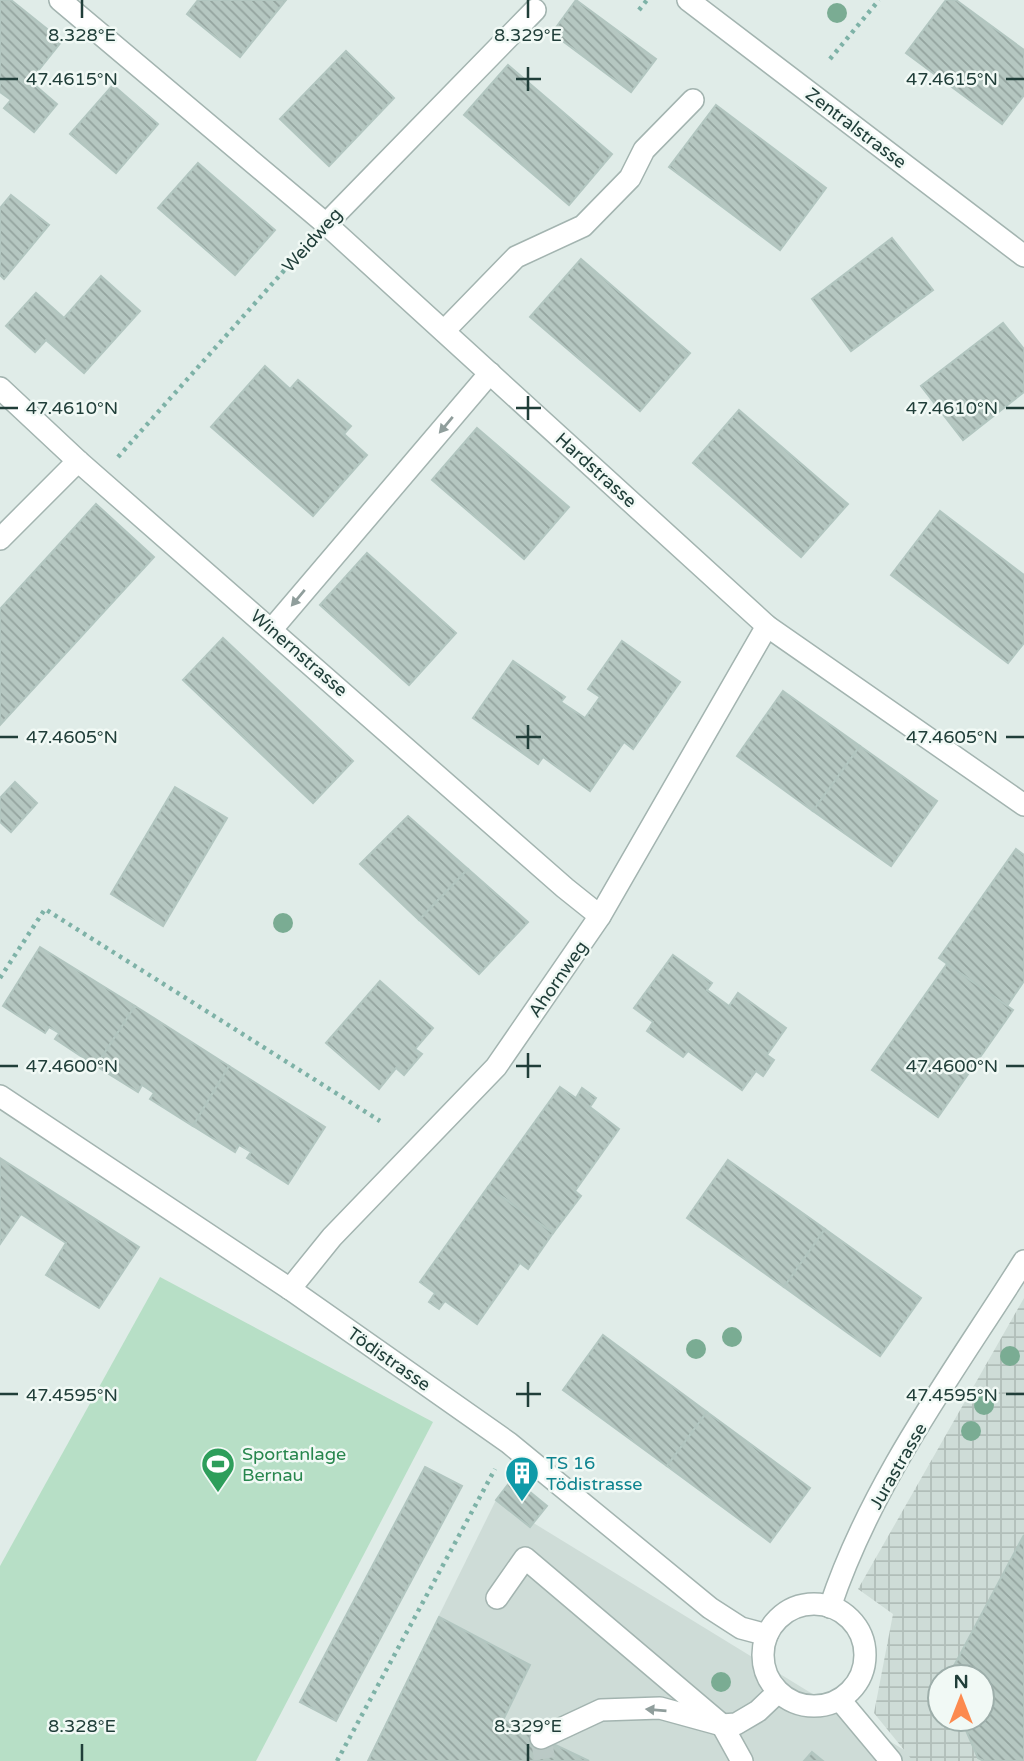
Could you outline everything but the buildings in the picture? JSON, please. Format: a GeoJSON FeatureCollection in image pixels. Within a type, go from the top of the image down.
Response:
{"type":"FeatureCollection","features":[{"type":"Feature","properties":{"kind":"street","name":"Hardstrasse"},"geometry":{"type":"LineString","coordinates":[[60,0],[326,224],[767,626],[1024,805]]}},
{"type":"Feature","properties":{"kind":"street","name":"Zentralstrasse"},"geometry":{"type":"LineString","coordinates":[[688,0],[1024,256]]}},
{"type":"Feature","properties":{"kind":"street","name":"Weidweg"},"geometry":{"type":"LineString","coordinates":[[326,224],[535,10]]}},
{"type":"Feature","properties":{"kind":"street"},"geometry":{"type":"LineString","coordinates":[[444,331],[516,257],[583,226],[630,178],[645,150],[693,100]]}},
{"type":"Feature","properties":{"kind":"street"},"geometry":{"type":"LineString","coordinates":[[272,629],[490,373]]}},
{"type":"Feature","properties":{"kind":"street","name":"Winernstrasse"},"geometry":{"type":"LineString","coordinates":[[0,387],[78,461],[600,916]]}},
{"type":"Feature","properties":{"kind":"street"},"geometry":{"type":"LineString","coordinates":[[0,539],[78,461]]}},
{"type":"Feature","properties":{"kind":"street","name":"Ahornweg"},"geometry":{"type":"LineString","coordinates":[[290,1289],[332,1237],[496,1067],[600,916],[767,626]]}},
{"type":"Feature","properties":{"kind":"street","name":"Tödistrasse"},"geometry":{"type":"LineString","coordinates":[[0,1096],[290,1289],[509,1443],[710,1608],[741,1628],[767,1635]]}},
{"type":"Feature","properties":{"kind":"street","name":"Jurastrasse"},"geometry":{"type":"LineString","coordinates":[[830,1607],[846,1563],[891,1471],[1024,1261]]}},
{"type":"Feature","properties":{"kind":"street"},"geometry":{"type":"LineString","coordinates":[[497,1598],[525,1558],[723,1725],[742,1761]]}},
{"type":"Feature","properties":{"kind":"street"},"geometry":{"type":"LineString","coordinates":[[800,1606],[830,1607],[845,1615],[857,1627],[863,1642],[865,1659],[862,1675],[853,1689],[840,1700],[825,1706],[792,1702],[778,1692],[764,1665],[767,1635],[780,1618],[800,1606]]}},
{"type":"Feature","properties":{"kind":"street"},"geometry":{"type":"LineString","coordinates":[[541,1738],[601,1710],[660,1708],[723,1725],[736,1724],[758,1712],[778,1692]]}},
{"type":"Feature","properties":{"kind":"street"},"geometry":{"type":"LineString","coordinates":[[840,1700],[891,1761]]}},
{"type":"Feature","properties":{"kind":"path"},"geometry":{"type":"LineString","coordinates":[[639,10],[647,0]]}},
{"type":"Feature","properties":{"kind":"path"},"geometry":{"type":"LineString","coordinates":[[830,60],[879,0]]}},
{"type":"Feature","properties":{"kind":"path","name":"Weidweg"},"geometry":{"type":"LineString","coordinates":[[99,479],[326,224]]}},
{"type":"Feature","properties":{"kind":"path"},"geometry":{"type":"LineString","coordinates":[[0,978],[46,909],[380,1121]]}},
{"type":"Feature","properties":{"kind":"path"},"geometry":{"type":"LineString","coordinates":[[337,1761],[509,1443]]}},
{"type":"Feature","properties":{"kind":"shaded area"},"geometry":{"type":"Polygon","coordinates":[[[1024,1298],[1024,1761],[913,1761],[874,1713],[893,1614],[858,1589],[1024,1298]]]}},
{"type":"Feature","properties":{"kind":"shaded area"},"geometry":{"type":"Polygon","coordinates":[[[496,1500],[922,1761],[367,1761],[496,1500]]]}},
{"type":"Feature","properties":{"kind":"green space","name":"Sportanlage Bernau"},"geometry":{"type":"Polygon","coordinates":[[[160,1277],[433,1422],[256,1761],[0,1761],[0,1566],[160,1277]]]}},
{"type":"Feature","properties":{"kind":"tunnel"},"geometry":{"type":"LineString","coordinates":[[541,1738],[545,1761]]}},
{"type":"Feature","properties":{"kind":"place","name":"Sportanlage Bernau"},"geometry":{"type":"Point","coordinates":[218,1494]}},
{"type":"Feature","properties":{"kind":"place","name":"TS 16 Tödistrasse"},"geometry":{"type":"Point","coordinates":[522,1503]}}]}
